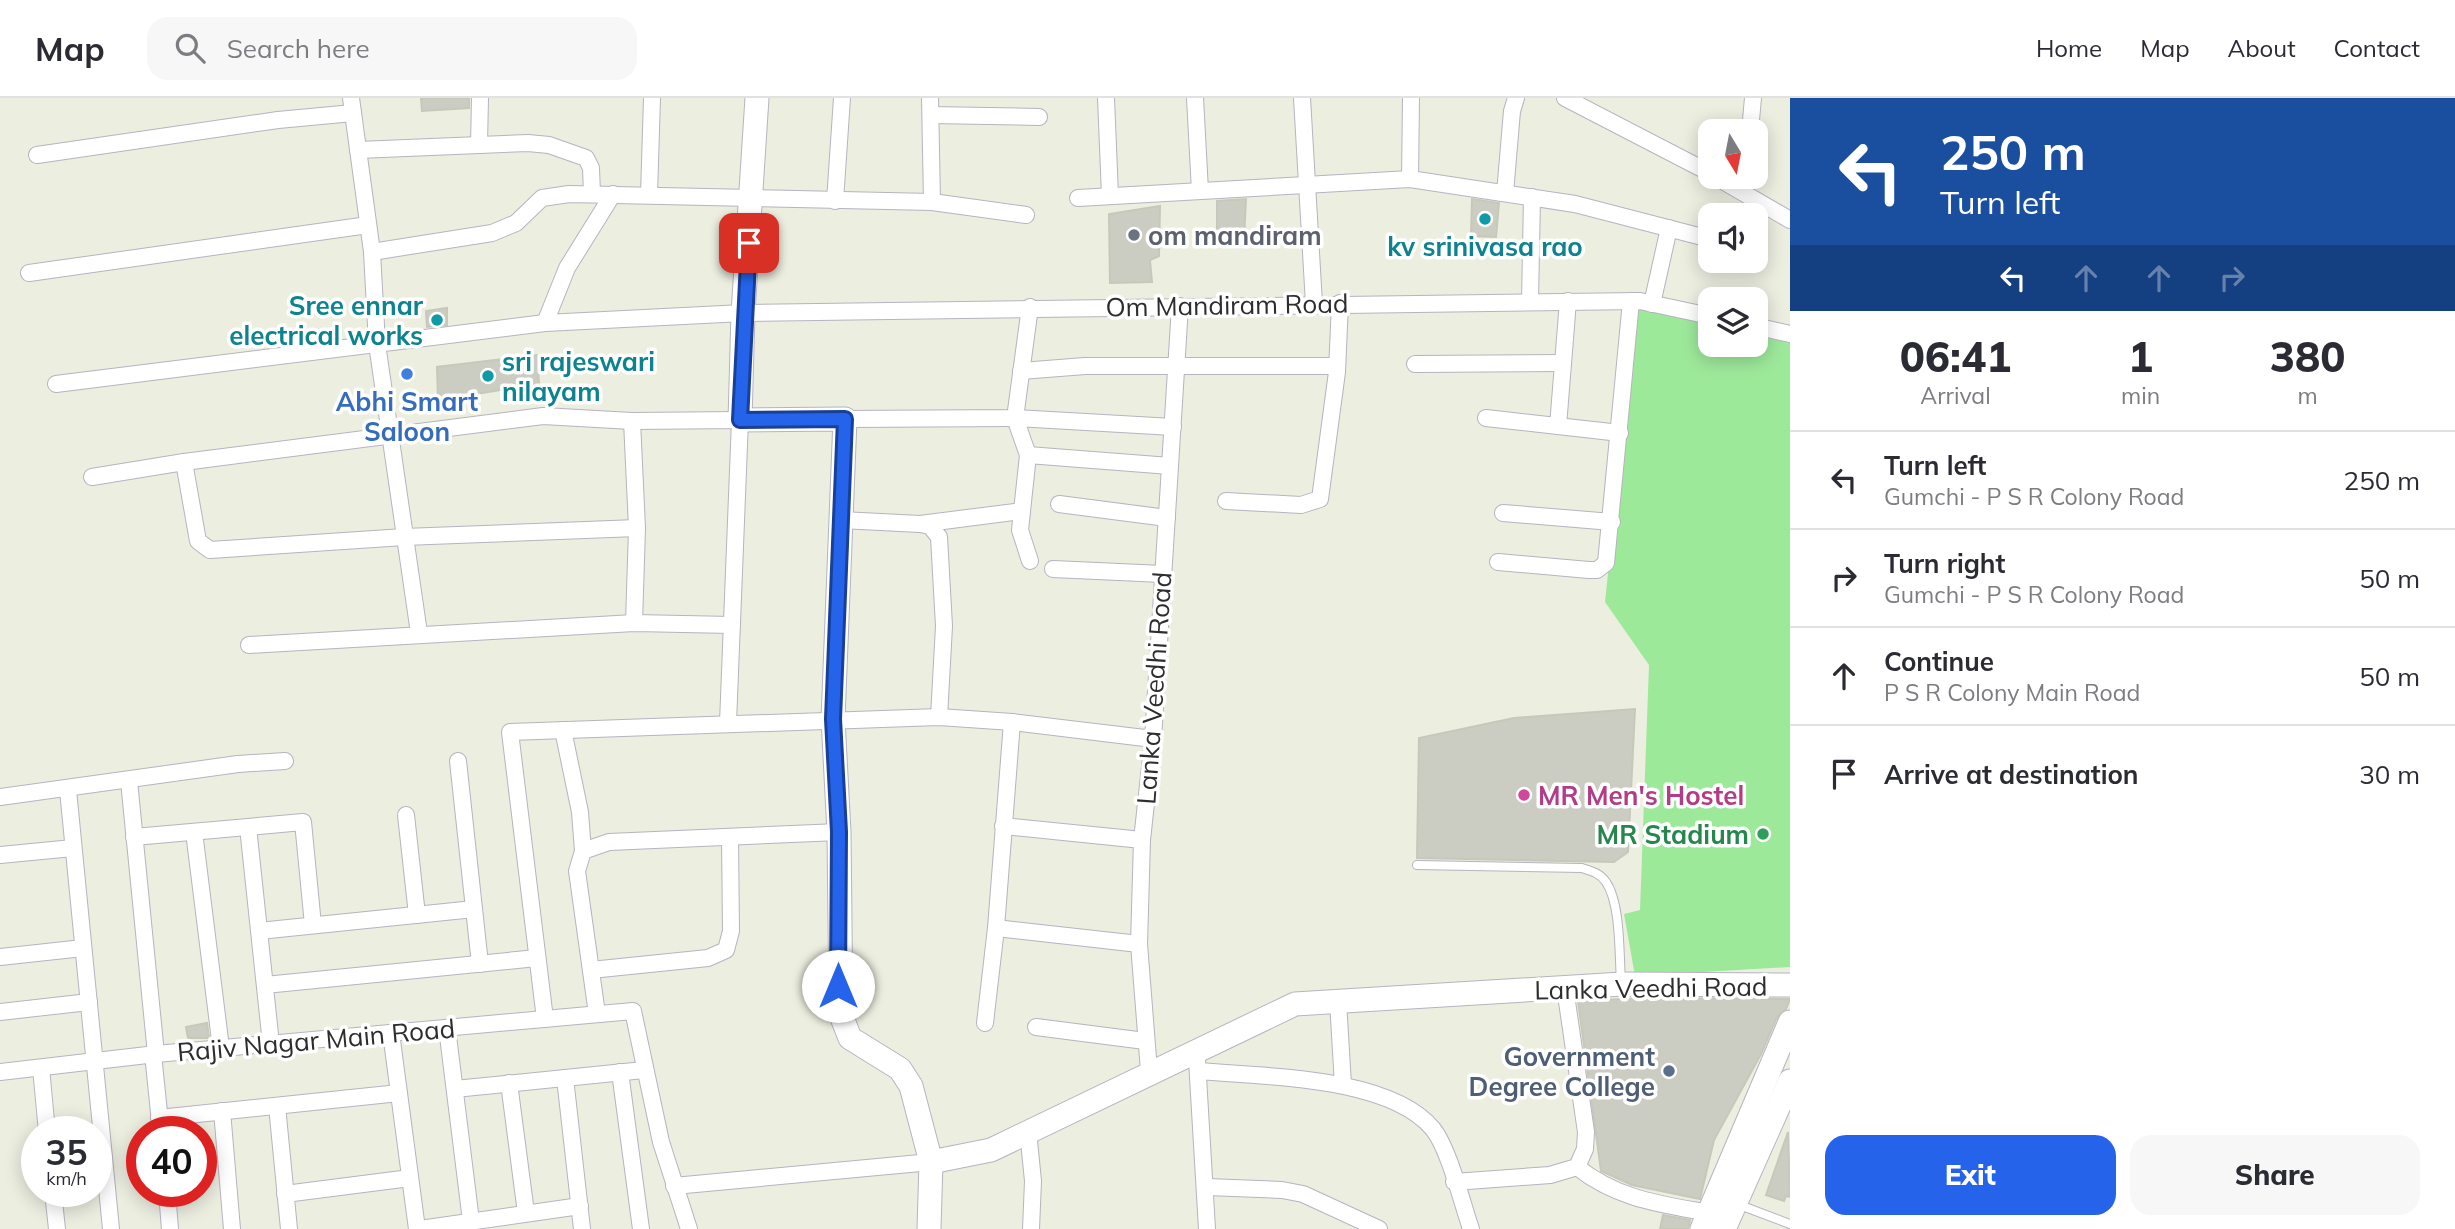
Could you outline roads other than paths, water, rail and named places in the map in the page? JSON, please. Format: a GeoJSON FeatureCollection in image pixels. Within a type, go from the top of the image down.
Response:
{"type":"FeatureCollection","features":[{"type":"Feature","properties":{"kind":"street"},"geometry":{"type":"LineString","coordinates":[[479,145],[480,98]]}},
{"type":"Feature","properties":{"kind":"street"},"geometry":{"type":"LineString","coordinates":[[649,195],[652,98]]}},
{"type":"Feature","properties":{"kind":"street"},"geometry":{"type":"LineString","coordinates":[[728,723],[743,313],[757,98]]}},
{"type":"Feature","properties":{"kind":"street"},"geometry":{"type":"LineString","coordinates":[[835,201],[842,98]]}},
{"type":"Feature","properties":{"kind":"street"},"geometry":{"type":"LineString","coordinates":[[930,98],[932,202]]}},
{"type":"Feature","properties":{"kind":"street"},"geometry":{"type":"LineString","coordinates":[[1106,98],[1110,196]]}},
{"type":"Feature","properties":{"kind":"street"},"geometry":{"type":"LineString","coordinates":[[1195,98],[1200,191]]}},
{"type":"Feature","properties":{"kind":"street"},"geometry":{"type":"LineString","coordinates":[[1302,98],[1314,304]]}},
{"type":"Feature","properties":{"kind":"street"},"geometry":{"type":"LineString","coordinates":[[1410,179],[1411,98]]}},
{"type":"Feature","properties":{"kind":"street"},"geometry":{"type":"LineString","coordinates":[[1505,193],[1512,111],[1516,98]]}},
{"type":"Feature","properties":{"kind":"street"},"geometry":{"type":"LineString","coordinates":[[1565,98],[1698,167]]}},
{"type":"Feature","properties":{"kind":"street"},"geometry":{"type":"LineString","coordinates":[[1751,119],[1754,98]]}},
{"type":"Feature","properties":{"kind":"street"},"geometry":{"type":"LineString","coordinates":[[37,155],[278,120],[352,105],[372,252],[377,344],[393,436],[404,537],[419,633]]}},
{"type":"Feature","properties":{"kind":"street"},"geometry":{"type":"LineString","coordinates":[[931,115],[1039,117]]}},
{"type":"Feature","properties":{"kind":"street"},"geometry":{"type":"LineString","coordinates":[[358,150],[528,143],[578,152],[590,163],[592,194]]}},
{"type":"Feature","properties":{"kind":"street"},"geometry":{"type":"LineString","coordinates":[[1078,198],[1308,187],[1410,179],[1575,204],[1698,236]]}},
{"type":"Feature","properties":{"kind":"street"},"geometry":{"type":"LineString","coordinates":[[1750,189],[1790,220]]}},
{"type":"Feature","properties":{"kind":"street"},"geometry":{"type":"LineString","coordinates":[[372,252],[492,233],[516,223],[542,198],[569,194],[932,202],[1026,215]]}},
{"type":"Feature","properties":{"kind":"street"},"geometry":{"type":"LineString","coordinates":[[544,323],[567,268],[613,194]]}},
{"type":"Feature","properties":{"kind":"street"},"geometry":{"type":"LineString","coordinates":[[1530,302],[1532,197]]}},
{"type":"Feature","properties":{"kind":"street"},"geometry":{"type":"LineString","coordinates":[[29,273],[368,225]]}},
{"type":"Feature","properties":{"kind":"street"},"geometry":{"type":"LineString","coordinates":[[1653,304],[1670,228]]}},
{"type":"Feature","properties":{"kind":"street"},"geometry":{"type":"LineString","coordinates":[[1498,562],[1597,570],[1606,563],[1631,301]]}},
{"type":"Feature","properties":{"kind":"street","name":"Om Mandiram Road"},"geometry":{"type":"LineString","coordinates":[[56,384],[544,323],[743,313],[1030,307],[1631,301],[1698,313]]}},
{"type":"Feature","properties":{"kind":"street"},"geometry":{"type":"LineString","coordinates":[[1558,426],[1568,302]]}},
{"type":"Feature","properties":{"kind":"street"},"geometry":{"type":"LineString","coordinates":[[1226,501],[1301,506],[1320,499],[1337,366],[1340,303]]}},
{"type":"Feature","properties":{"kind":"street","name":"Lanka Veedhi Road"},"geometry":{"type":"LineString","coordinates":[[1149,1071],[1139,944],[1142,840],[1153,739],[1180,306]]}},
{"type":"Feature","properties":{"kind":"street"},"geometry":{"type":"LineString","coordinates":[[1030,307],[1015,418],[1028,454],[1020,530],[1030,561]]}},
{"type":"Feature","properties":{"kind":"street"},"geometry":{"type":"LineString","coordinates":[[1768,329],[1790,334]]}},
{"type":"Feature","properties":{"kind":"street"},"geometry":{"type":"LineString","coordinates":[[1415,364],[1563,363]]}},
{"type":"Feature","properties":{"kind":"street"},"geometry":{"type":"LineString","coordinates":[[1021,371],[1085,366],[1337,366]]}},
{"type":"Feature","properties":{"kind":"street"},"geometry":{"type":"LineString","coordinates":[[92,477],[184,462],[543,416],[632,421],[1015,418],[1172,427]]}},
{"type":"Feature","properties":{"kind":"street"},"geometry":{"type":"LineString","coordinates":[[1486,418],[1619,433]]}},
{"type":"Feature","properties":{"kind":"street"},"geometry":{"type":"LineString","coordinates":[[845,419],[833,719],[839,832],[841,1015],[849,1038],[900,1069],[911,1086],[931,1162],[929,1229]]}},
{"type":"Feature","properties":{"kind":"street"},"geometry":{"type":"LineString","coordinates":[[632,421],[637,528],[634,623]]}},
{"type":"Feature","properties":{"kind":"street"},"geometry":{"type":"LineString","coordinates":[[1028,454],[1170,466]]}},
{"type":"Feature","properties":{"kind":"street"},"geometry":{"type":"LineString","coordinates":[[184,462],[198,541],[211,550],[404,537],[637,528]]}},
{"type":"Feature","properties":{"kind":"street"},"geometry":{"type":"LineString","coordinates":[[1059,504],[1167,518]]}},
{"type":"Feature","properties":{"kind":"street"},"geometry":{"type":"LineString","coordinates":[[841,520],[920,524],[1022,511]]}},
{"type":"Feature","properties":{"kind":"street"},"geometry":{"type":"LineString","coordinates":[[1503,513],[1612,522]]}},
{"type":"Feature","properties":{"kind":"street"},"geometry":{"type":"LineString","coordinates":[[920,524],[935,530],[940,543],[944,626],[939,717]]}},
{"type":"Feature","properties":{"kind":"street"},"geometry":{"type":"LineString","coordinates":[[1053,569],[1163,574]]}},
{"type":"Feature","properties":{"kind":"street"},"geometry":{"type":"LineString","coordinates":[[249,645],[419,633],[634,623],[732,625]]}},
{"type":"Feature","properties":{"kind":"street"},"geometry":{"type":"LineString","coordinates":[[545,1019],[510,732],[939,717],[1012,722],[1153,739]]}},
{"type":"Feature","properties":{"kind":"street"},"geometry":{"type":"LineString","coordinates":[[985,1023],[996,928],[1012,722]]}},
{"type":"Feature","properties":{"kind":"street"},"geometry":{"type":"LineString","coordinates":[[563,730],[580,812],[583,851],[577,871],[597,1014]]}},
{"type":"Feature","properties":{"kind":"street"},"geometry":{"type":"LineString","coordinates":[[0,797],[68,790],[237,764],[285,761]]}},
{"type":"Feature","properties":{"kind":"street"},"geometry":{"type":"LineString","coordinates":[[458,761],[481,964]]}},
{"type":"Feature","properties":{"kind":"street"},"geometry":{"type":"LineString","coordinates":[[129,781],[159,1116]]}},
{"type":"Feature","properties":{"kind":"street"},"geometry":{"type":"LineString","coordinates":[[68,790],[111,1229]]}},
{"type":"Feature","properties":{"kind":"street"},"geometry":{"type":"LineString","coordinates":[[406,815],[417,915]]}},
{"type":"Feature","properties":{"kind":"street"},"geometry":{"type":"LineString","coordinates":[[134,837],[303,822],[313,925]]}},
{"type":"Feature","properties":{"kind":"street"},"geometry":{"type":"LineString","coordinates":[[1003,826],[1142,840]]}},
{"type":"Feature","properties":{"kind":"street"},"geometry":{"type":"LineString","coordinates":[[247,827],[271,1044]]}},
{"type":"Feature","properties":{"kind":"street"},"geometry":{"type":"LineString","coordinates":[[194,832],[221,1048]]}},
{"type":"Feature","properties":{"kind":"street"},"geometry":{"type":"LineString","coordinates":[[583,851],[609,842],[839,832]]}},
{"type":"Feature","properties":{"kind":"street"},"geometry":{"type":"LineString","coordinates":[[591,971],[708,958],[726,950],[731,932],[730,838]]}},
{"type":"Feature","properties":{"kind":"street"},"geometry":{"type":"LineString","coordinates":[[0,855],[73,848]]}},
{"type":"Feature","properties":{"kind":"street"},"geometry":{"type":"LineString","coordinates":[[259,931],[474,909]]}},
{"type":"Feature","properties":{"kind":"street"},"geometry":{"type":"LineString","coordinates":[[996,928],[1139,944]]}},
{"type":"Feature","properties":{"kind":"street"},"geometry":{"type":"LineString","coordinates":[[0,957],[83,948]]}},
{"type":"Feature","properties":{"kind":"street"},"geometry":{"type":"LineString","coordinates":[[265,985],[537,958]]}},
{"type":"Feature","properties":{"kind":"street","name":"Lanka Veedhi Road"},"geometry":{"type":"LineString","coordinates":[[931,1162],[991,1150],[1149,1071],[1198,1061],[1295,1004],[1622,984],[1790,985]]}},
{"type":"Feature","properties":{"kind":"street"},"geometry":{"type":"LineString","coordinates":[[1454,1182],[1550,1175],[1577,1167],[1585,1149],[1586,1132],[1565,988]]}},
{"type":"Feature","properties":{"kind":"street"},"geometry":{"type":"LineString","coordinates":[[1338,1001],[1343,1086]]}},
{"type":"Feature","properties":{"kind":"street"},"geometry":{"type":"LineString","coordinates":[[0,1012],[89,1002]]}},
{"type":"Feature","properties":{"kind":"street","name":"Rajiv Nagar Main Road"},"geometry":{"type":"LineString","coordinates":[[0,1072],[155,1054],[633,1011],[644,1070]]}},
{"type":"Feature","properties":{"kind":"street"},"geometry":{"type":"LineString","coordinates":[[1712,1224],[1790,1022]]}},
{"type":"Feature","properties":{"kind":"street"},"geometry":{"type":"LineString","coordinates":[[1036,1027],[1145,1041]]}},
{"type":"Feature","properties":{"kind":"street"},"geometry":{"type":"LineString","coordinates":[[447,1028],[471,1221]]}},
{"type":"Feature","properties":{"kind":"street"},"geometry":{"type":"LineString","coordinates":[[391,1033],[418,1229],[580,1206]]}},
{"type":"Feature","properties":{"kind":"street"},"geometry":{"type":"LineString","coordinates":[[1207,1229],[1207,1187],[1198,1061],[1355,1087],[1400,1105],[1432,1128],[1441,1142],[1471,1229]]}},
{"type":"Feature","properties":{"kind":"street"},"geometry":{"type":"LineString","coordinates":[[41,1068],[46,1116]]}},
{"type":"Feature","properties":{"kind":"street"},"geometry":{"type":"LineString","coordinates":[[454,1089],[644,1070],[674,1186],[689,1229]]}},
{"type":"Feature","properties":{"kind":"street"},"geometry":{"type":"LineString","coordinates":[[620,1072],[641,1229]]}},
{"type":"Feature","properties":{"kind":"street"},"geometry":{"type":"LineString","coordinates":[[565,1078],[582,1229]]}},
{"type":"Feature","properties":{"kind":"street"},"geometry":{"type":"LineString","coordinates":[[1712,1224],[1735,1203],[1783,1109],[1790,1081]]}},
{"type":"Feature","properties":{"kind":"street"},"geometry":{"type":"LineString","coordinates":[[509,1083],[526,1213]]}},
{"type":"Feature","properties":{"kind":"street"},"geometry":{"type":"LineString","coordinates":[[200,1116],[222,1111],[399,1093]]}},
{"type":"Feature","properties":{"kind":"street"},"geometry":{"type":"LineString","coordinates":[[277,1106],[289,1229]]}},
{"type":"Feature","properties":{"kind":"street"},"geometry":{"type":"LineString","coordinates":[[222,1111],[232,1229]]}},
{"type":"Feature","properties":{"kind":"street"},"geometry":{"type":"LineString","coordinates":[[1028,1131],[1033,1181],[1031,1229]]}},
{"type":"Feature","properties":{"kind":"street"},"geometry":{"type":"LineString","coordinates":[[674,1186],[931,1162]]}},
{"type":"Feature","properties":{"kind":"street"},"geometry":{"type":"LineString","coordinates":[[1577,1167],[1600,1186],[1712,1224]]}},
{"type":"Feature","properties":{"kind":"street"},"geometry":{"type":"LineString","coordinates":[[285,1194],[410,1178]]}},
{"type":"Feature","properties":{"kind":"street"},"geometry":{"type":"LineString","coordinates":[[1207,1187],[1282,1189],[1303,1194],[1379,1229]]}},
{"type":"Feature","properties":{"kind":"street"},"geometry":{"type":"LineString","coordinates":[[55,1207],[57,1229]]}},
{"type":"Feature","properties":{"kind":"street"},"geometry":{"type":"LineString","coordinates":[[168,1207],[170,1229]]}},
{"type":"Feature","properties":{"kind":"lane"},"geometry":{"type":"LineString","coordinates":[[1417,865],[1582,868],[1597,873],[1606,881],[1612,897],[1622,984]]}},
{"type":"Feature","properties":{"kind":"lane"},"geometry":{"type":"LineString","coordinates":[[1735,1203],[1790,1224]]}},
{"type":"Feature","properties":{"kind":"place","name":"kv srinivasa rao"},"geometry":{"type":"Point","coordinates":[1485,219]}},
{"type":"Feature","properties":{"kind":"place","name":"om mandiram"},"geometry":{"type":"Point","coordinates":[1134,235]}},
{"type":"Feature","properties":{"kind":"place","name":"Sree ennar electrical works"},"geometry":{"type":"Point","coordinates":[437,320]}},
{"type":"Feature","properties":{"kind":"place","name":"Abhi Smart Saloon"},"geometry":{"type":"Point","coordinates":[407,374]}},
{"type":"Feature","properties":{"kind":"place","name":"sri rajeswari nilayam"},"geometry":{"type":"Point","coordinates":[488,376]}},
{"type":"Feature","properties":{"kind":"place","name":"MR Men's Hostel"},"geometry":{"type":"Point","coordinates":[1524,795]}},
{"type":"Feature","properties":{"kind":"place","name":"MR Stadium"},"geometry":{"type":"Point","coordinates":[1763,834]}},
{"type":"Feature","properties":{"kind":"place","name":"Government Degree College"},"geometry":{"type":"Point","coordinates":[1669,1071]}}]}
